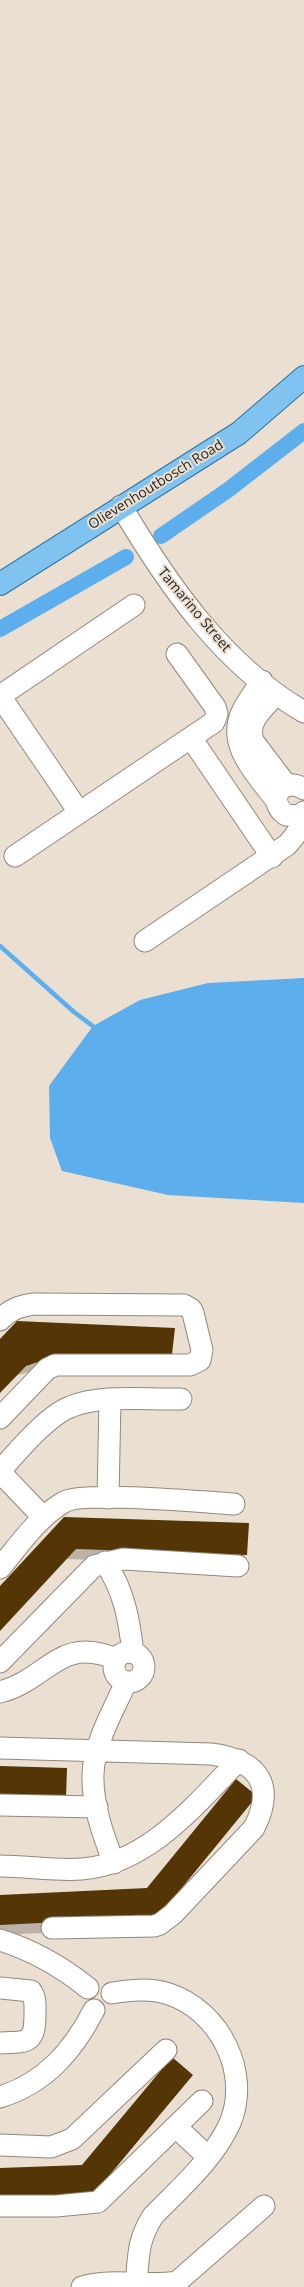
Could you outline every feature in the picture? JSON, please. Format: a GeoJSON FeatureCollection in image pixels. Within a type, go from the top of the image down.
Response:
{"type":"FeatureCollection","features":[{"type":"Feature","properties":{"kind":"main road","name":"Olievenhoutbosch Road"},"geometry":{"type":"LineString","coordinates":[[0,584],[121,506],[239,433],[304,377]]}},
{"type":"Feature","properties":{"kind":"street","name":"Tamarino Street"},"geometry":{"type":"LineString","coordinates":[[121,506],[156,565],[202,625],[235,660],[269,688],[304,712]]}},
{"type":"Feature","properties":{"kind":"street"},"geometry":{"type":"LineString","coordinates":[[79,812],[0,696],[134,605]]}},
{"type":"Feature","properties":{"kind":"street"},"geometry":{"type":"LineString","coordinates":[[15,856],[214,722],[217,714],[215,707],[177,654]]}},
{"type":"Feature","properties":{"kind":"street"},"geometry":{"type":"LineString","coordinates":[[269,688],[254,718],[250,733],[253,741],[289,792],[277,806],[286,815],[298,816],[304,812]]}},
{"type":"Feature","properties":{"kind":"street"},"geometry":{"type":"LineString","coordinates":[[191,738],[272,857]]}},
{"type":"Feature","properties":{"kind":"street"},"geometry":{"type":"LineString","coordinates":[[145,941],[272,857],[297,835],[302,825],[304,812]]}},
{"type":"Feature","properties":{"kind":"street"},"geometry":{"type":"LineString","coordinates":[[0,1320],[6,1314],[19,1306],[34,1304],[184,1305],[191,1309],[202,1350],[200,1360],[190,1365],[56,1365],[47,1369],[0,1418]]}},
{"type":"Feature","properties":{"kind":"street"},"geometry":{"type":"LineString","coordinates":[[43,1517],[0,1471],[32,1437],[58,1414],[69,1407],[86,1402],[110,1400],[181,1399]]}},
{"type":"Feature","properties":{"kind":"street"},"geometry":{"type":"LineString","coordinates":[[108,1498],[110,1400]]}},
{"type":"Feature","properties":{"kind":"street"},"geometry":{"type":"LineString","coordinates":[[0,1568],[43,1517],[64,1501],[79,1498],[108,1498],[234,1504]]}},
{"type":"Feature","properties":{"kind":"street"},"geometry":{"type":"LineString","coordinates":[[0,1662],[85,1573],[94,1566],[122,1558],[238,1566]]}},
{"type":"Feature","properties":{"kind":"street"},"geometry":{"type":"LineString","coordinates":[[105,1562],[119,1584],[123,1596],[125,1656]]}},
{"type":"Feature","properties":{"kind":"street"},"geometry":{"type":"LineString","coordinates":[[0,1692],[23,1684],[50,1664],[69,1654],[89,1651],[125,1656],[143,1661],[142,1673],[139,1678],[126,1682],[97,1752],[93,1773],[101,1830],[114,1863]]}},
{"type":"Feature","properties":{"kind":"street"},"geometry":{"type":"LineString","coordinates":[[0,1748],[204,1754],[226,1756],[239,1760],[252,1769],[262,1782],[265,1794],[261,1815],[254,1828],[173,1914],[160,1924],[154,1926],[52,1928]]}},
{"type":"Feature","properties":{"kind":"street"},"geometry":{"type":"LineString","coordinates":[[0,1866],[83,1869],[114,1863],[129,1857],[156,1839],[187,1812],[239,1760]]}},
{"type":"Feature","properties":{"kind":"street"},"geometry":{"type":"LineString","coordinates":[[0,1805],[97,1807]]}},
{"type":"Feature","properties":{"kind":"street"},"geometry":{"type":"LineString","coordinates":[[0,1940],[39,1956],[68,1972],[88,1988]]}},
{"type":"Feature","properties":{"kind":"street"},"geometry":{"type":"LineString","coordinates":[[98,1983],[104,1984],[112,1993],[111,2003],[108,2007],[99,2011],[94,2010],[86,2004],[85,1998],[88,1988],[98,1983]]}},
{"type":"Feature","properties":{"kind":"street"},"geometry":{"type":"LineString","coordinates":[[0,1988],[31,1991],[35,1999],[35,2030],[31,2038],[23,2042],[0,2043]]}},
{"type":"Feature","properties":{"kind":"street"},"geometry":{"type":"LineString","coordinates":[[112,1993],[133,1990],[153,1990],[170,1994],[188,2004],[213,2024],[225,2042],[237,2082],[236,2102],[230,2122],[221,2142],[153,2216],[140,2239],[136,2284]]}},
{"type":"Feature","properties":{"kind":"street"},"geometry":{"type":"LineString","coordinates":[[0,2097],[37,2081],[51,2069],[76,2042],[94,2010]]}},
{"type":"Feature","properties":{"kind":"street"},"geometry":{"type":"LineString","coordinates":[[0,2145],[51,2147],[72,2139],[166,2050]]}},
{"type":"Feature","properties":{"kind":"street"},"geometry":{"type":"LineString","coordinates":[[0,2206],[56,2206],[98,2202],[202,2101]]}},
{"type":"Feature","properties":{"kind":"street"},"geometry":{"type":"LineString","coordinates":[[176,2127],[208,2157]]}},
{"type":"Feature","properties":{"kind":"street"},"geometry":{"type":"LineString","coordinates":[[82,2287],[136,2284],[167,2285],[177,2282],[264,2206]]}},
{"type":"Feature","properties":{"kind":"water"},"geometry":{"type":"Polygon","coordinates":[[[304,978],[304,1203],[168,1195],[62,1171],[50,1138],[49,1086],[93,1026],[140,1000],[208,983],[304,978]]]}},
{"type":"Feature","properties":{"kind":"building"},"geometry":{"type":"Polygon","coordinates":[[[17,1321],[175,1328],[171,1363],[44,1360],[26,1366],[0,1393],[0,1339],[17,1321]]]}},
{"type":"Feature","properties":{"kind":"building"},"geometry":{"type":"Polygon","coordinates":[[[64,1517],[249,1523],[247,1555],[76,1549],[0,1631],[0,1586],[64,1517]]]}},
{"type":"Feature","properties":{"kind":"building"},"geometry":{"type":"Polygon","coordinates":[[[0,1766],[67,1768],[66,1798],[0,1796],[0,1766]]]}},
{"type":"Feature","properties":{"kind":"building"},"geometry":{"type":"Polygon","coordinates":[[[236,1779],[257,1796],[158,1917],[0,1925],[0,1895],[147,1888],[236,1779]]]}},
{"type":"Feature","properties":{"kind":"building"},"geometry":{"type":"Polygon","coordinates":[[[172,2057],[193,2075],[93,2195],[0,2198],[0,2168],[82,2165],[172,2057]]]}},
{"type":"Feature","properties":{"kind":"waterway"},"geometry":{"type":"LineString","coordinates":[[161,536],[228,490],[304,431]]}},
{"type":"Feature","properties":{"kind":"waterway"},"geometry":{"type":"LineString","coordinates":[[0,629],[126,557]]}},
{"type":"Feature","properties":{"kind":"waterway"},"geometry":{"type":"LineString","coordinates":[[0,946],[74,1012],[98,1030]]}}]}
